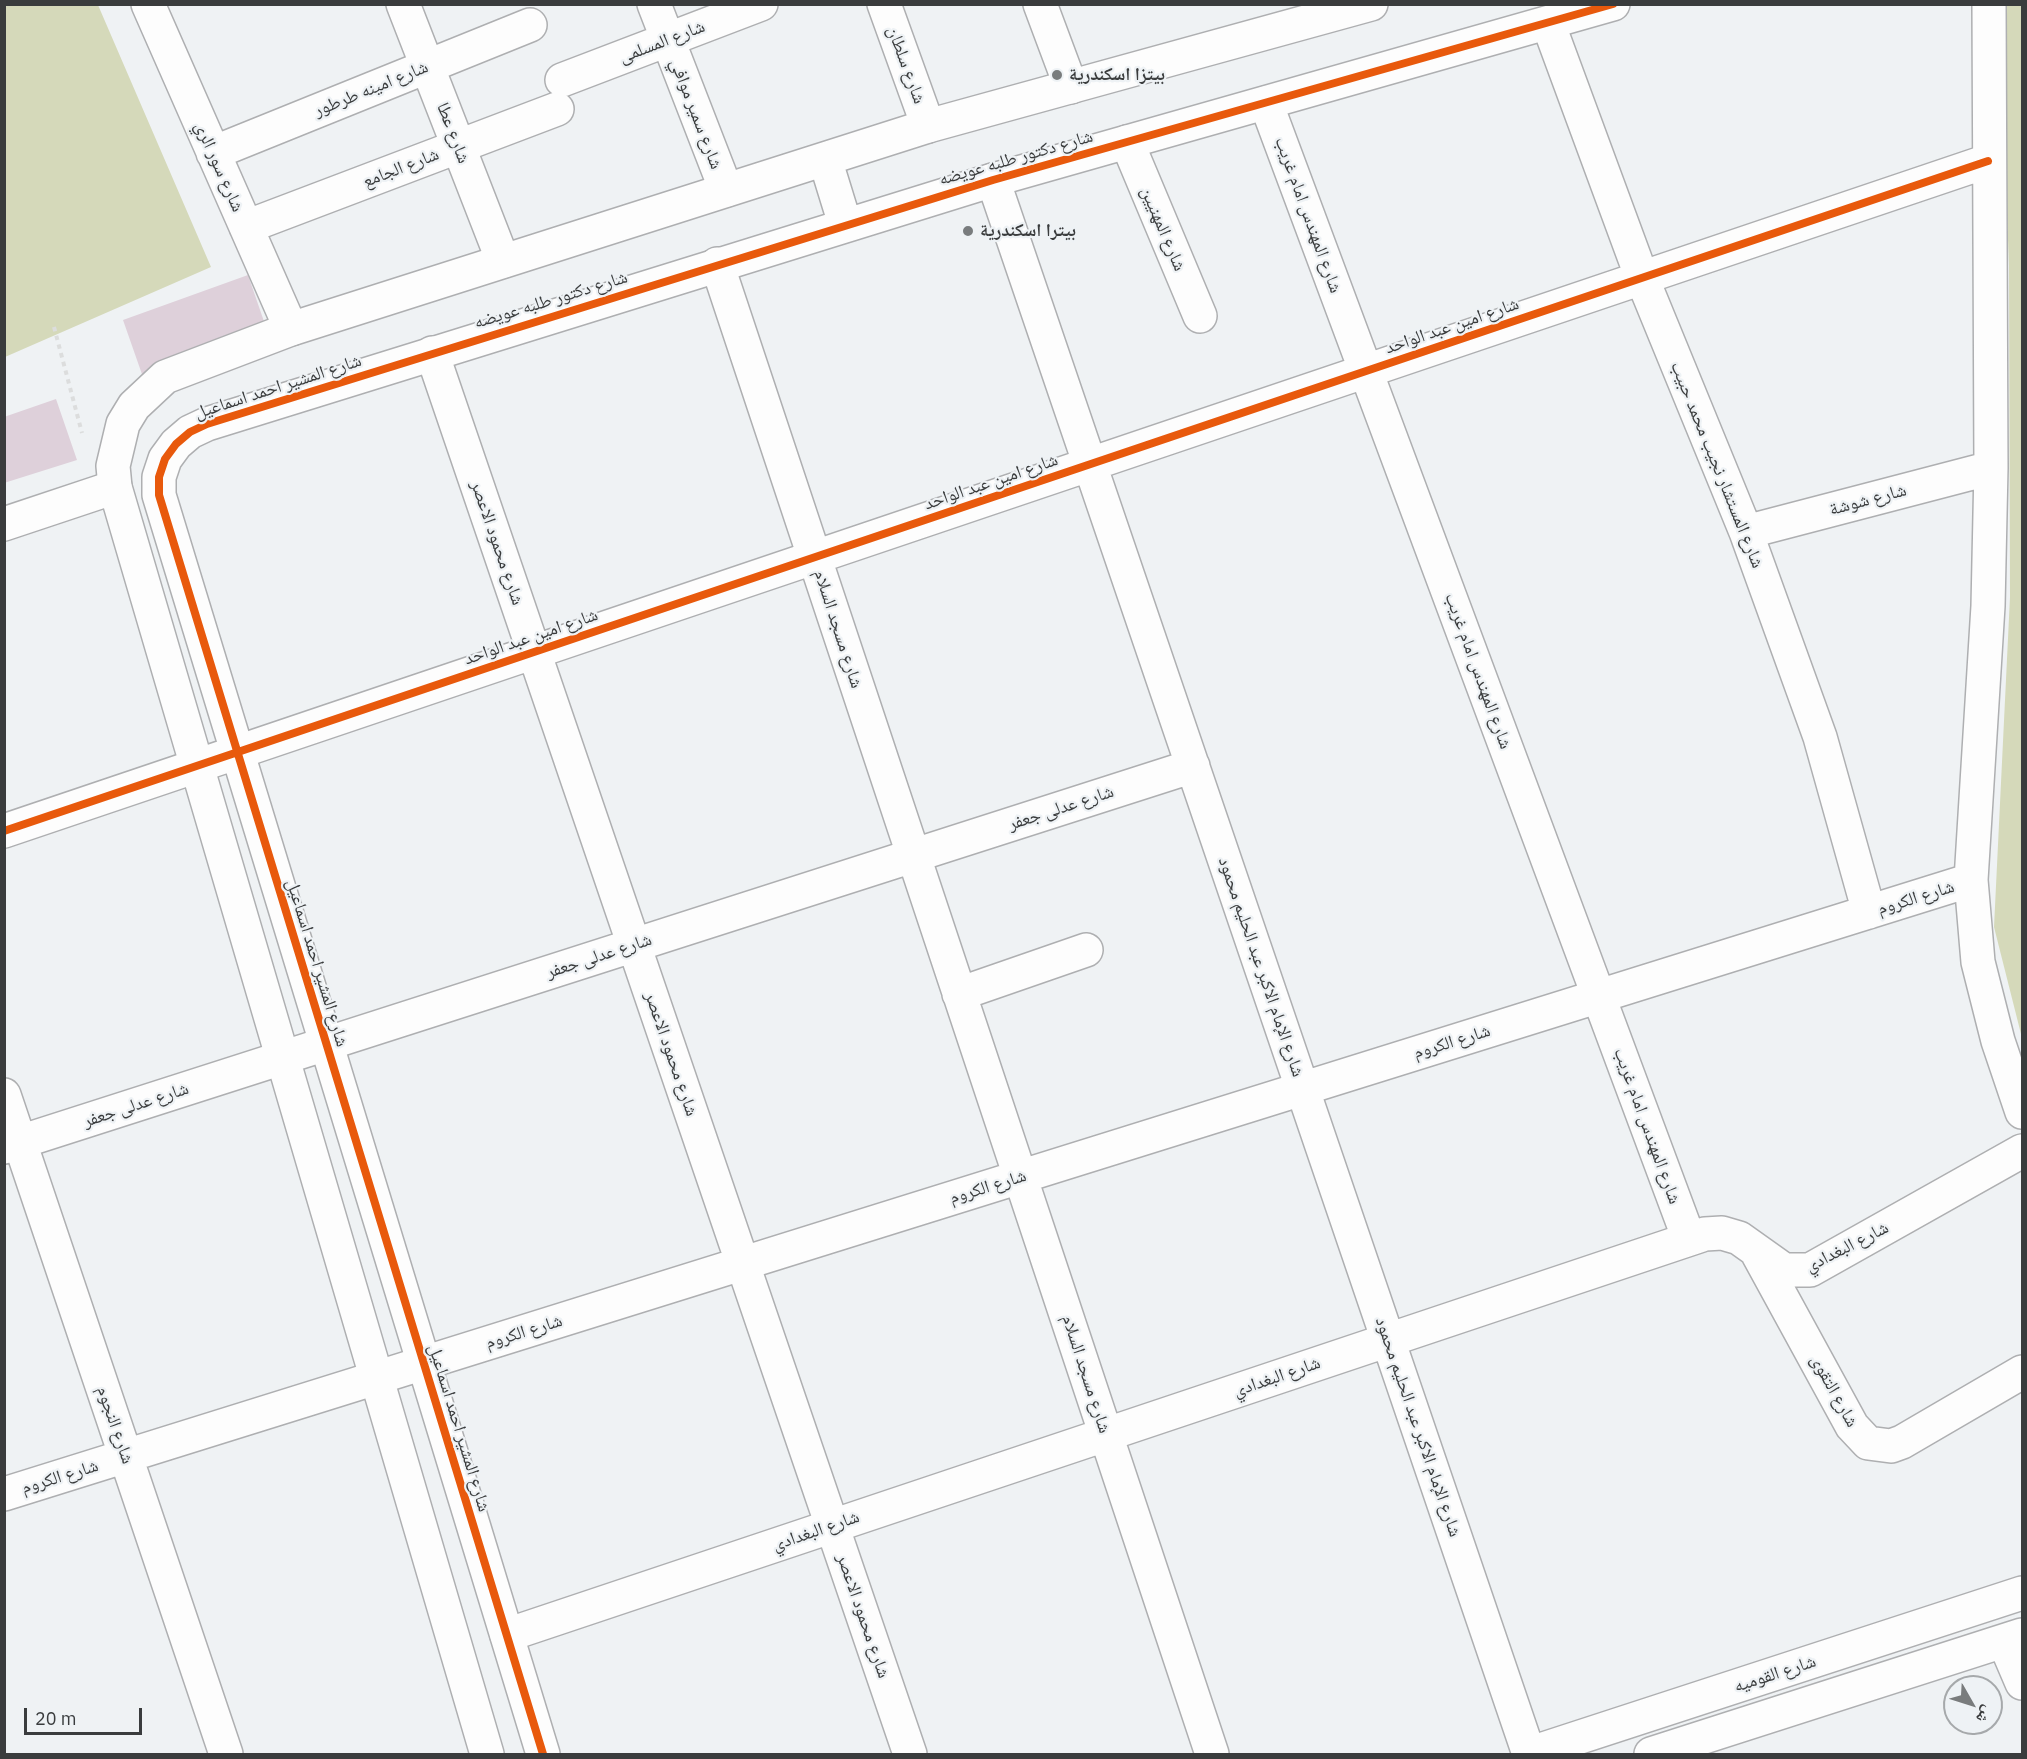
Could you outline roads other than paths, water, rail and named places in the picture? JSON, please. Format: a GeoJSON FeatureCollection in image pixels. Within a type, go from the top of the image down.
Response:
{"type":"FeatureCollection","features":[{"type":"Feature","properties":{"kind":"street","name":"شارع سور الري"},"geometry":{"type":"LineString","coordinates":[[148,4],[291,329]]}},
{"type":"Feature","properties":{"kind":"street","name":"شارع عطا"},"geometry":{"type":"LineString","coordinates":[[403,4],[503,261]]}},
{"type":"Feature","properties":{"kind":"street","name":"شارع سمير موافي"},"geometry":{"type":"LineString","coordinates":[[654,4],[726,190]]}},
{"type":"Feature","properties":{"kind":"street","name":"شارع المسلمى"},"geometry":{"type":"LineString","coordinates":[[560,94],[668,40],[761,4]]}},
{"type":"Feature","properties":{"kind":"street","name":"شارع سلطان"},"geometry":{"type":"LineString","coordinates":[[884,4],[928,126]]}},
{"type":"Feature","properties":{"kind":"street"},"geometry":{"type":"LineString","coordinates":[[1040,4],[1071,87]]}},
{"type":"Feature","properties":{"kind":"street","name":"شارع دكتور طلبه عويضه"},"geometry":{"type":"LineString","coordinates":[[432,353],[993,180],[1612,4]]}},
{"type":"Feature","properties":{"kind":"street"},"geometry":{"type":"LineString","coordinates":[[1989,4],[1991,468],[1988,618],[1971,880],[1978,962],[1998,1041],[2022,1112]]}},
{"type":"Feature","properties":{"kind":"street"},"geometry":{"type":"LineString","coordinates":[[487,1755],[116,487],[113,466],[123,424],[134,405],[165,377],[291,329],[928,126],[1364,5]]}},
{"type":"Feature","properties":{"kind":"street","name":"شارع المستشار نجيب محمد حبيب"},"geometry":{"type":"LineString","coordinates":[[1548,23],[1642,278],[1746,532],[1820,738],[1869,912]]}},
{"type":"Feature","properties":{"kind":"street","name":"شارع امينه طرطور"},"geometry":{"type":"LineString","coordinates":[[213,153],[530,26]]}},
{"type":"Feature","properties":{"kind":"street","name":"شارع الجامع"},"geometry":{"type":"LineString","coordinates":[[246,227],[459,146],[560,94]]}},
{"type":"Feature","properties":{"kind":"street","name":"شارع المهندس امام غريب"},"geometry":{"type":"LineString","coordinates":[[1266,103],[1689,1239]]}},
{"type":"Feature","properties":{"kind":"street","name":"شارع المهنيين"},"geometry":{"type":"LineString","coordinates":[[1126,142],[1200,316]]}},
{"type":"Feature","properties":{"kind":"street"},"geometry":{"type":"LineString","coordinates":[[825,159],[845,224]]}},
{"type":"Feature","properties":{"kind":"street","name":"شارع امين عبد الواحد"},"geometry":{"type":"LineString","coordinates":[[4,831],[1988,161]]}},
{"type":"Feature","properties":{"kind":"street","name":"شارع الإمام الاكبر عبد الحليم محمود"},"geometry":{"type":"LineString","coordinates":[[993,180],[1529,1754]]}},
{"type":"Feature","properties":{"kind":"street","name":"شارع مسجد السلام"},"geometry":{"type":"LineString","coordinates":[[717,264],[1212,1755]]}},
{"type":"Feature","properties":{"kind":"street","name":"شارع محمود الاعصر"},"geometry":{"type":"LineString","coordinates":[[432,353],[910,1755]]}},
{"type":"Feature","properties":{"kind":"street","name":"شارع المشير احمد اسماعيل"},"geometry":{"type":"LineString","coordinates":[[432,353],[207,424],[190,432],[176,444],[165,459],[159,477],[159,495],[543,1755]]}},
{"type":"Feature","properties":{"kind":"street","name":"شارع شوشة"},"geometry":{"type":"LineString","coordinates":[[1746,532],[1991,468]]}},
{"type":"Feature","properties":{"kind":"street"},"geometry":{"type":"LineString","coordinates":[[4,524],[116,487]]}},
{"type":"Feature","properties":{"kind":"street","name":"شارع عدلى جعفر"},"geometry":{"type":"LineString","coordinates":[[12,1145],[1193,766]]}},
{"type":"Feature","properties":{"kind":"street","name":"شارع الكروم"},"geometry":{"type":"LineString","coordinates":[[4,1494],[1971,880]]}},
{"type":"Feature","properties":{"kind":"street"},"geometry":{"type":"LineString","coordinates":[[959,994],[1086,950]]}},
{"type":"Feature","properties":{"kind":"street","name":"شارع النجوم"},"geometry":{"type":"LineString","coordinates":[[4,1095],[12,1145],[126,1456],[226,1755]]}},
{"type":"Feature","properties":{"kind":"street","name":"شارع البغدادي"},"geometry":{"type":"LineString","coordinates":[[507,1635],[1705,1234],[1722,1233],[1753,1246],[1773,1264],[1784,1270],[1810,1270],[2022,1151]]}},
{"type":"Feature","properties":{"kind":"street","name":"شارع التقوى"},"geometry":{"type":"LineString","coordinates":[[1753,1246],[1852,1426],[1868,1443],[1891,1446],[1902,1442],[2022,1372]]}},
{"type":"Feature","properties":{"kind":"street","name":"شارع القوميه"},"geometry":{"type":"LineString","coordinates":[[1529,1754],[2022,1593]]}},
{"type":"Feature","properties":{"kind":"street"},"geometry":{"type":"LineString","coordinates":[[1652,1755],[1737,1741],[2013,1638],[2022,1683]]}},
{"type":"Feature","properties":{"kind":"place","name":"بيتزا اسكندرية"},"geometry":{"type":"Point","coordinates":[1057,75]}},
{"type":"Feature","properties":{"kind":"place","name":"بيترا اسكندرية"},"geometry":{"type":"Point","coordinates":[968,231]}}]}
